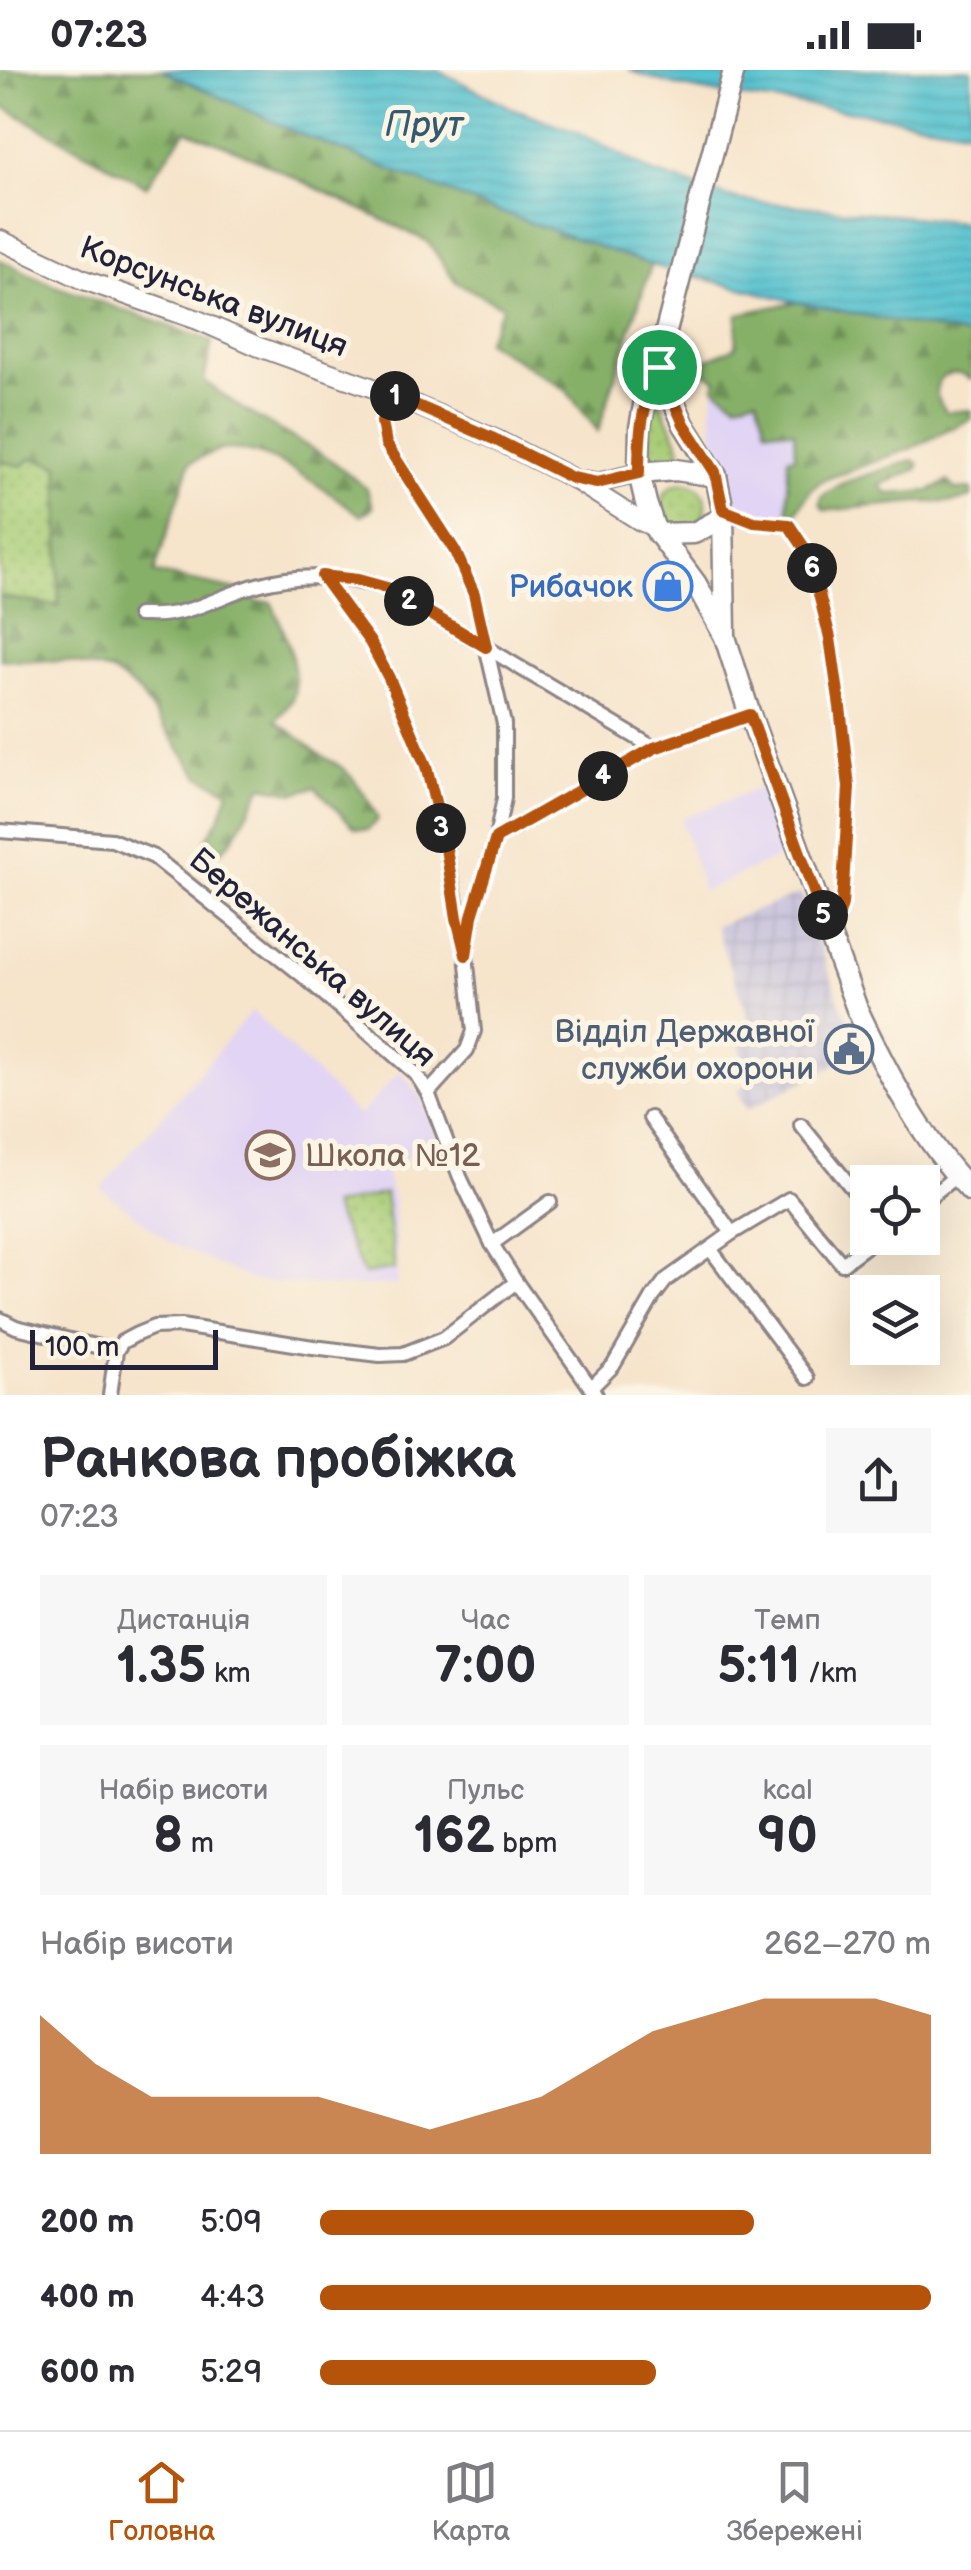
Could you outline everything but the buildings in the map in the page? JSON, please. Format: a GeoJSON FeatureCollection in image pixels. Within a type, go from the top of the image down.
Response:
{"type":"FeatureCollection","features":[{"type":"Feature","properties":{"kind":"main road"},"geometry":{"type":"LineString","coordinates":[[734,70],[659,367],[645,400],[639,473],[656,530],[696,584],[725,637],[857,1009],[915,1116],[964,1184]]}},
{"type":"Feature","properties":{"kind":"main road","name":"Корсунська вулиця"},"geometry":{"type":"LineString","coordinates":[[0,240],[84,280],[390,394],[494,439],[572,478],[656,530]]}},
{"type":"Feature","properties":{"kind":"main road"},"geometry":{"type":"LineString","coordinates":[[659,367],[684,424],[716,476],[722,514],[725,637]]}},
{"type":"Feature","properties":{"kind":"main road"},"geometry":{"type":"LineString","coordinates":[[639,473],[676,470],[716,476]]}},
{"type":"Feature","properties":{"kind":"main road","name":"Корсунська вулиця"},"geometry":{"type":"LineString","coordinates":[[572,478],[597,483],[639,473]]}},
{"type":"Feature","properties":{"kind":"main road"},"geometry":{"type":"LineString","coordinates":[[656,530],[694,533],[722,514]]}},
{"type":"Feature","properties":{"kind":"street"},"geometry":{"type":"LineString","coordinates":[[390,394],[382,422],[386,444],[455,551],[474,594],[504,724],[504,798],[472,916],[466,955]]}},
{"type":"Feature","properties":{"kind":"street"},"geometry":{"type":"LineString","coordinates":[[722,514],[789,525],[814,574],[830,638],[849,787],[842,904],[839,914],[825,922]]}},
{"type":"Feature","properties":{"kind":"street"},"geometry":{"type":"LineString","coordinates":[[322,576],[370,642],[389,678],[426,766],[445,842],[466,955],[474,1031],[467,1050],[428,1092]]}},
{"type":"Feature","properties":{"kind":"street"},"geometry":{"type":"LineString","coordinates":[[138,616],[169,614],[286,579],[322,576],[358,580],[387,588],[654,748]]}},
{"type":"Feature","properties":{"kind":"street"},"geometry":{"type":"LineString","coordinates":[[496,838],[654,748],[750,715]]}},
{"type":"Feature","properties":{"kind":"street","name":"Бережанська вулиця"},"geometry":{"type":"LineString","coordinates":[[0,831],[112,840],[154,857],[416,1074],[428,1092],[460,1177],[492,1244],[593,1391]]}},
{"type":"Feature","properties":{"kind":"street"},"geometry":{"type":"LineString","coordinates":[[650,1118],[732,1234]]}},
{"type":"Feature","properties":{"kind":"street"},"geometry":{"type":"LineString","coordinates":[[801,1125],[850,1186]]}},
{"type":"Feature","properties":{"kind":"street"},"geometry":{"type":"LineString","coordinates":[[940,1195],[964,1184]]}},
{"type":"Feature","properties":{"kind":"street"},"geometry":{"type":"LineString","coordinates":[[593,1391],[666,1280],[789,1198],[842,1264],[854,1255]]}},
{"type":"Feature","properties":{"kind":"street"},"geometry":{"type":"LineString","coordinates":[[492,1244],[550,1202]]}},
{"type":"Feature","properties":{"kind":"street"},"geometry":{"type":"LineString","coordinates":[[711,1250],[807,1378]]}},
{"type":"Feature","properties":{"kind":"street"},"geometry":{"type":"LineString","coordinates":[[110,1395],[116,1351],[122,1342],[154,1327],[181,1326],[314,1347],[403,1354],[444,1338],[516,1282]]}},
{"type":"Feature","properties":{"kind":"street"},"geometry":{"type":"LineString","coordinates":[[0,1319],[16,1327],[116,1351]]}},
{"type":"Feature","properties":{"kind":"shaded area"},"geometry":{"type":"Polygon","coordinates":[[[714,387],[737,403],[757,397],[766,429],[794,431],[795,457],[788,458],[788,516],[764,517],[741,510],[723,477],[715,447],[714,387]]]}},
{"type":"Feature","properties":{"kind":"shaded area"},"geometry":{"type":"Polygon","coordinates":[[[765,786],[788,853],[703,891],[681,819],[765,786]]]}},
{"type":"Feature","properties":{"kind":"shaded area"},"geometry":{"type":"Polygon","coordinates":[[[801,893],[840,1003],[863,1050],[747,1110],[737,1090],[752,1081],[736,1036],[752,1027],[715,926],[801,893]]]}},
{"type":"Feature","properties":{"kind":"shaded area","name":"Школа №12"},"geometry":{"type":"Polygon","coordinates":[[[252,1011],[359,1116],[400,1071],[420,1097],[440,1143],[384,1168],[394,1200],[398,1285],[337,1287],[253,1281],[171,1243],[101,1188],[252,1011]]]}},
{"type":"Feature","properties":{"kind":"green space"},"geometry":{"type":"Polygon","coordinates":[[[0,70],[162,70],[298,133],[486,207],[651,265],[598,431],[565,389],[486,341],[503,307],[456,282],[427,241],[239,151],[186,130],[146,186],[0,105],[0,70]]]}},
{"type":"Feature","properties":{"kind":"green space"},"geometry":{"type":"Polygon","coordinates":[[[0,260],[55,286],[212,341],[204,381],[243,409],[330,459],[367,489],[373,507],[362,516],[275,461],[238,450],[212,452],[190,463],[154,573],[246,592],[258,602],[271,602],[286,638],[295,679],[291,702],[276,721],[353,778],[378,819],[368,830],[355,828],[315,787],[295,793],[263,786],[232,840],[220,852],[205,842],[229,791],[199,776],[138,691],[111,672],[67,661],[0,659],[0,597],[59,606],[59,465],[31,458],[23,466],[0,461],[0,260]]]}},
{"type":"Feature","properties":{"kind":"green space"},"geometry":{"type":"Polygon","coordinates":[[[796,302],[971,336],[971,379],[961,374],[945,376],[937,387],[937,395],[947,412],[971,410],[971,419],[912,448],[821,481],[795,515],[788,516],[788,457],[795,457],[794,431],[766,429],[757,397],[737,403],[714,387],[717,380],[705,372],[704,361],[736,347],[738,314],[796,302]]]}},
{"type":"Feature","properties":{"kind":"green space"},"geometry":{"type":"Polygon","coordinates":[[[657,401],[681,448],[678,454],[654,466],[649,437],[651,402],[657,401]]]}},
{"type":"Feature","properties":{"kind":"green space"},"geometry":{"type":"Polygon","coordinates":[[[31,458],[59,464],[59,607],[0,597],[0,461],[23,466],[31,458]]]}},
{"type":"Feature","properties":{"kind":"green space"},"geometry":{"type":"Polygon","coordinates":[[[912,460],[918,463],[917,469],[880,485],[888,494],[929,491],[948,481],[955,490],[971,489],[971,497],[954,502],[833,510],[824,510],[820,504],[822,496],[843,483],[912,460]]]}},
{"type":"Feature","properties":{"kind":"green space"},"geometry":{"type":"Polygon","coordinates":[[[684,483],[700,489],[706,505],[700,521],[684,527],[668,521],[662,505],[668,489],[684,483]]]}},
{"type":"Feature","properties":{"kind":"green space"},"geometry":{"type":"Polygon","coordinates":[[[385,1193],[395,1269],[364,1274],[332,1206],[385,1193]]]}},
{"type":"Feature","properties":{"kind":"water","name":"Прут"},"geometry":{"type":"Polygon","coordinates":[[[162,70],[437,70],[512,108],[583,134],[654,173],[739,200],[971,223],[971,336],[796,302],[651,265],[486,207],[298,133],[162,70]]]}},
{"type":"Feature","properties":{"kind":"water"},"geometry":{"type":"Polygon","coordinates":[[[629,70],[971,70],[971,131],[704,91],[629,70]]]}},
{"type":"Feature","properties":{"kind":"place","name":"Рибачок"},"geometry":{"type":"Point","coordinates":[668,586]}},
{"type":"Feature","properties":{"kind":"place","name":"Відділ Державної служби охорони"},"geometry":{"type":"Point","coordinates":[849,1049]}},
{"type":"Feature","properties":{"kind":"place","name":"Школа №12"},"geometry":{"type":"Point","coordinates":[270,1155]}},
{"type":"Feature","properties":{"kind":"route"},"geometry":{"type":"LineString","coordinates":[[659,367],[684,424],[715,472],[723,510],[754,522],[789,525],[814,574],[830,638],[849,787],[839,914],[825,922],[750,715],[654,748],[496,838],[472,916],[466,955],[426,766],[370,642],[322,576],[387,588],[486,647],[474,594],[455,551],[386,444],[382,422],[390,394],[572,478],[597,483],[639,473],[645,400],[659,367]]}}]}
